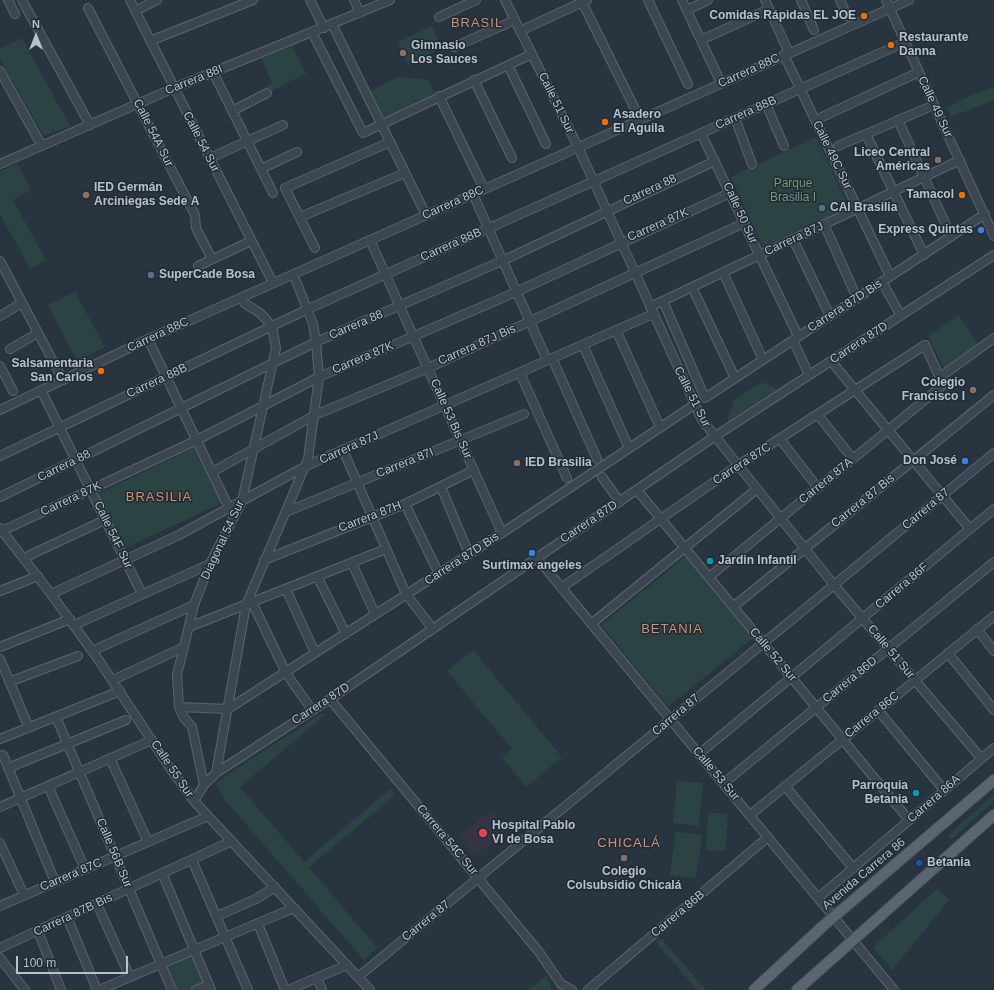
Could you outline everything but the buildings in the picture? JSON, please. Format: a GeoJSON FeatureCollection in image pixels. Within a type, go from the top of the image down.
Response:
{"type":"FeatureCollection","features":[{"type":"Feature","properties":{"kind":"main road","name":"Avenida Carrera 86"},"geometry":{"type":"LineString","coordinates":[[754,990],[834,916],[994,780]]}},
{"type":"Feature","properties":{"kind":"main road"},"geometry":{"type":"LineString","coordinates":[[797,990],[994,815]]}},
{"type":"Feature","properties":{"kind":"street"},"geometry":{"type":"LineString","coordinates":[[8,0],[15,14]]}},
{"type":"Feature","properties":{"kind":"street"},"geometry":{"type":"LineString","coordinates":[[22,0],[90,125]]}},
{"type":"Feature","properties":{"kind":"street","name":"Calle 54 Sur"},"geometry":{"type":"LineString","coordinates":[[130,0],[273,284]]}},
{"type":"Feature","properties":{"kind":"street"},"geometry":{"type":"LineString","coordinates":[[135,11],[157,0]]}},
{"type":"Feature","properties":{"kind":"street"},"geometry":{"type":"LineString","coordinates":[[150,41],[252,0]]}},
{"type":"Feature","properties":{"kind":"street"},"geometry":{"type":"LineString","coordinates":[[310,0],[324,28]]}},
{"type":"Feature","properties":{"kind":"street"},"geometry":{"type":"LineString","coordinates":[[354,0],[360,13]]}},
{"type":"Feature","properties":{"kind":"street","name":"Carrera 88I"},"geometry":{"type":"LineString","coordinates":[[0,164],[174,88],[390,0]]}},
{"type":"Feature","properties":{"kind":"street"},"geometry":{"type":"LineString","coordinates":[[439,17],[476,0]]}},
{"type":"Feature","properties":{"kind":"street","name":"Calle 51 Sur"},"geometry":{"type":"LineString","coordinates":[[505,0],[578,147],[694,405],[714,437],[834,585],[981,758]]}},
{"type":"Feature","properties":{"kind":"street"},"geometry":{"type":"LineString","coordinates":[[648,0],[688,84]]}},
{"type":"Feature","properties":{"kind":"street"},"geometry":{"type":"LineString","coordinates":[[682,0],[721,83]]}},
{"type":"Feature","properties":{"kind":"street"},"geometry":{"type":"LineString","coordinates":[[686,10],[708,0]]}},
{"type":"Feature","properties":{"kind":"street","name":"Calle 49C Sur"},"geometry":{"type":"LineString","coordinates":[[765,0],[800,88],[890,276]]}},
{"type":"Feature","properties":{"kind":"street"},"geometry":{"type":"LineString","coordinates":[[801,0],[814,30]]}},
{"type":"Feature","properties":{"kind":"street"},"geometry":{"type":"LineString","coordinates":[[840,0],[847,16]]}},
{"type":"Feature","properties":{"kind":"street","name":"Calle 49 Sur"},"geometry":{"type":"LineString","coordinates":[[886,0],[994,236]]}},
{"type":"Feature","properties":{"kind":"street","name":"Carrera 88C"},"geometry":{"type":"LineString","coordinates":[[0,410],[148,340],[909,0]]}},
{"type":"Feature","properties":{"kind":"street"},"geometry":{"type":"LineString","coordinates":[[520,31],[584,1],[640,119]]}},
{"type":"Feature","properties":{"kind":"street","name":"Calle 54A Sur"},"geometry":{"type":"LineString","coordinates":[[88,8],[194,215],[196,228],[212,260]]}},
{"type":"Feature","properties":{"kind":"street"},"geometry":{"type":"LineString","coordinates":[[701,40],[769,9]]}},
{"type":"Feature","properties":{"kind":"street"},"geometry":{"type":"LineString","coordinates":[[454,47],[515,20]]}},
{"type":"Feature","properties":{"kind":"street"},"geometry":{"type":"LineString","coordinates":[[332,24],[426,215]]}},
{"type":"Feature","properties":{"kind":"street"},"geometry":{"type":"LineString","coordinates":[[312,32],[363,133],[439,96],[532,54]]}},
{"type":"Feature","properties":{"kind":"street","name":"Carrera 88B"},"geometry":{"type":"LineString","coordinates":[[0,456],[308,309],[905,42]]}},
{"type":"Feature","properties":{"kind":"street"},"geometry":{"type":"LineString","coordinates":[[508,65],[546,144]]}},
{"type":"Feature","properties":{"kind":"street"},"geometry":{"type":"LineString","coordinates":[[0,71],[42,146]]}},
{"type":"Feature","properties":{"kind":"street"},"geometry":{"type":"LineString","coordinates":[[213,72],[273,193]]}},
{"type":"Feature","properties":{"kind":"street"},"geometry":{"type":"LineString","coordinates":[[822,116],[919,72]]}},
{"type":"Feature","properties":{"kind":"street"},"geometry":{"type":"LineString","coordinates":[[474,80],[512,158]]}},
{"type":"Feature","properties":{"kind":"street"},"geometry":{"type":"LineString","coordinates":[[232,111],[267,92]]}},
{"type":"Feature","properties":{"kind":"street"},"geometry":{"type":"LineString","coordinates":[[439,96],[484,189]]}},
{"type":"Feature","properties":{"kind":"street"},"geometry":{"type":"LineString","coordinates":[[766,104],[784,146]]}},
{"type":"Feature","properties":{"kind":"street"},"geometry":{"type":"LineString","coordinates":[[838,146],[934,105]]}},
{"type":"Feature","properties":{"kind":"street"},"geometry":{"type":"LineString","coordinates":[[735,118],[752,164]]}},
{"type":"Feature","properties":{"kind":"street"},"geometry":{"type":"LineString","coordinates":[[898,120],[951,236]]}},
{"type":"Feature","properties":{"kind":"street"},"geometry":{"type":"LineString","coordinates":[[210,158],[283,125]]}},
{"type":"Feature","properties":{"kind":"street","name":"Calle 50 Sur"},"geometry":{"type":"LineString","coordinates":[[701,133],[760,255],[796,338],[809,375]]}},
{"type":"Feature","properties":{"kind":"street"},"geometry":{"type":"LineString","coordinates":[[866,134],[924,254]]}},
{"type":"Feature","properties":{"kind":"street"},"geometry":{"type":"LineString","coordinates":[[315,248],[285,188],[390,142]]}},
{"type":"Feature","properties":{"kind":"street"},"geometry":{"type":"LineString","coordinates":[[261,169],[296,152]]}},
{"type":"Feature","properties":{"kind":"street","name":"Carrera 87J"},"geometry":{"type":"LineString","coordinates":[[51,594],[179,535],[306,466],[616,330],[651,310],[663,301],[960,160]]}},
{"type":"Feature","properties":{"kind":"street","name":"Carrera 88"},"geometry":{"type":"LineString","coordinates":[[0,497],[316,342],[502,261],[606,210],[715,161]]}},
{"type":"Feature","properties":{"kind":"street"},"geometry":{"type":"LineString","coordinates":[[300,217],[405,173]]}},
{"type":"Feature","properties":{"kind":"street","name":"Carrera 87K"},"geometry":{"type":"LineString","coordinates":[[1,530],[197,440],[319,377],[516,292],[621,242],[730,193]]}},
{"type":"Feature","properties":{"kind":"street"},"geometry":{"type":"LineString","coordinates":[[473,194],[530,322],[550,359],[597,459]]}},
{"type":"Feature","properties":{"kind":"street","name":"Carrera 87D Bis"},"geometry":{"type":"LineString","coordinates":[[663,301],[705,398],[985,214]]}},
{"type":"Feature","properties":{"kind":"street","name":"Carrera 87J Bis"},"geometry":{"type":"LineString","coordinates":[[212,472],[316,415],[428,368],[744,223]]}},
{"type":"Feature","properties":{"kind":"street"},"geometry":{"type":"LineString","coordinates":[[824,224],[857,298]]}},
{"type":"Feature","properties":{"kind":"street"},"geometry":{"type":"LineString","coordinates":[[793,239],[830,316]]}},
{"type":"Feature","properties":{"kind":"street","name":"Calle 53 Bis Sur"},"geometry":{"type":"LineString","coordinates":[[370,240],[502,533]]}},
{"type":"Feature","properties":{"kind":"street"},"geometry":{"type":"LineString","coordinates":[[198,266],[251,241]]}},
{"type":"Feature","properties":{"kind":"street","name":"Carrera 87D"},"geometry":{"type":"LineString","coordinates":[[194,801],[204,785],[216,773],[330,699],[714,437],[994,255]]}},
{"type":"Feature","properties":{"kind":"street"},"geometry":{"type":"LineString","coordinates":[[0,261],[3,274],[22,303],[63,380]]}},
{"type":"Feature","properties":{"kind":"street"},"geometry":{"type":"LineString","coordinates":[[723,272],[763,360]]}},
{"type":"Feature","properties":{"kind":"street"},"geometry":{"type":"LineString","coordinates":[[216,773],[249,603],[264,560],[306,466],[316,415],[319,377],[316,342],[308,309],[296,281]]}},
{"type":"Feature","properties":{"kind":"street"},"geometry":{"type":"LineString","coordinates":[[882,282],[901,316]]}},
{"type":"Feature","properties":{"kind":"street"},"geometry":{"type":"LineString","coordinates":[[692,287],[735,378]]}},
{"type":"Feature","properties":{"kind":"street"},"geometry":{"type":"LineString","coordinates":[[0,316],[22,303]]}},
{"type":"Feature","properties":{"kind":"street"},"geometry":{"type":"LineString","coordinates":[[244,303],[260,313],[272,326]]}},
{"type":"Feature","properties":{"kind":"street","name":"Diagonal 54 Sur"},"geometry":{"type":"LineString","coordinates":[[204,785],[192,727],[184,718],[179,707],[177,675],[194,605],[210,564],[242,500],[276,348],[272,326]]}},
{"type":"Feature","properties":{"kind":"street"},"geometry":{"type":"LineString","coordinates":[[616,330],[660,427]]}},
{"type":"Feature","properties":{"kind":"street"},"geometry":{"type":"LineString","coordinates":[[10,349],[38,333]]}},
{"type":"Feature","properties":{"kind":"street","name":"Carrera 87A"},"geometry":{"type":"LineString","coordinates":[[709,577],[889,430],[942,381],[994,338]]}},
{"type":"Feature","properties":{"kind":"street"},"geometry":{"type":"LineString","coordinates":[[148,340],[230,508]]}},
{"type":"Feature","properties":{"kind":"street"},"geometry":{"type":"LineString","coordinates":[[583,345],[629,448]]}},
{"type":"Feature","properties":{"kind":"street","name":"Carrera 87C"},"geometry":{"type":"LineString","coordinates":[[561,588],[737,466],[856,391],[925,345],[942,381]]}},
{"type":"Feature","properties":{"kind":"street"},"geometry":{"type":"LineString","coordinates":[[831,361],[970,529]]}},
{"type":"Feature","properties":{"kind":"street"},"geometry":{"type":"LineString","coordinates":[[0,366],[14,391]]}},
{"type":"Feature","properties":{"kind":"street"},"geometry":{"type":"LineString","coordinates":[[520,372],[567,478]]}},
{"type":"Feature","properties":{"kind":"street","name":"Calle 54F Sur"},"geometry":{"type":"LineString","coordinates":[[41,390],[142,594]]}},
{"type":"Feature","properties":{"kind":"street","name":"Carrera 87 Bis"},"geometry":{"type":"LineString","coordinates":[[733,607],[994,395]]}},
{"type":"Feature","properties":{"kind":"street","name":"Carrera 87D Bis"},"geometry":{"type":"LineString","coordinates":[[228,709],[502,533],[694,405]]}},
{"type":"Feature","properties":{"kind":"street","name":"Carrera 87I"},"geometry":{"type":"LineString","coordinates":[[286,512],[524,414]]}},
{"type":"Feature","properties":{"kind":"street"},"geometry":{"type":"LineString","coordinates":[[818,415],[853,459]]}},
{"type":"Feature","properties":{"kind":"street"},"geometry":{"type":"LineString","coordinates":[[780,439],[818,488]]}},
{"type":"Feature","properties":{"kind":"street"},"geometry":{"type":"LineString","coordinates":[[343,450],[406,594],[433,629]]}},
{"type":"Feature","properties":{"kind":"street","name":"Carrera 87"},"geometry":{"type":"LineString","coordinates":[[358,978],[994,453]]}},
{"type":"Feature","properties":{"kind":"street","name":"Carrera 87H"},"geometry":{"type":"LineString","coordinates":[[264,560],[405,504],[474,470]]}},
{"type":"Feature","properties":{"kind":"street"},"geometry":{"type":"LineString","coordinates":[[602,477],[620,502]]}},
{"type":"Feature","properties":{"kind":"street"},"geometry":{"type":"LineString","coordinates":[[441,487],[469,554]]}},
{"type":"Feature","properties":{"kind":"street"},"geometry":{"type":"LineString","coordinates":[[591,624],[756,489]]}},
{"type":"Feature","properties":{"kind":"street","name":"Calle 52 Sur"},"geometry":{"type":"LineString","coordinates":[[637,490],[909,820]]}},
{"type":"Feature","properties":{"kind":"street"},"geometry":{"type":"LineString","coordinates":[[405,504],[439,574]]}},
{"type":"Feature","properties":{"kind":"street","name":"Carrera 86F"},"geometry":{"type":"LineString","coordinates":[[699,754],[994,510]]}},
{"type":"Feature","properties":{"kind":"street"},"geometry":{"type":"LineString","coordinates":[[30,555],[105,520]]}},
{"type":"Feature","properties":{"kind":"street","name":"Calle 55 Sur"},"geometry":{"type":"LineString","coordinates":[[1,530],[72,622],[113,680],[194,801],[370,990]]}},
{"type":"Feature","properties":{"kind":"street"},"geometry":{"type":"LineString","coordinates":[[189,627],[386,549]]}},
{"type":"Feature","properties":{"kind":"street","name":"Calle 53 Sur"},"geometry":{"type":"LineString","coordinates":[[537,558],[894,990]]}},
{"type":"Feature","properties":{"kind":"street","name":"Carrera 86D"},"geometry":{"type":"LineString","coordinates":[[724,784],[994,562]]}},
{"type":"Feature","properties":{"kind":"street"},"geometry":{"type":"LineString","coordinates":[[352,563],[375,614]]}},
{"type":"Feature","properties":{"kind":"street"},"geometry":{"type":"LineString","coordinates":[[0,647],[72,622],[142,594],[210,564]]}},
{"type":"Feature","properties":{"kind":"street"},"geometry":{"type":"LineString","coordinates":[[0,591],[38,576]]}},
{"type":"Feature","properties":{"kind":"street"},"geometry":{"type":"LineString","coordinates":[[317,576],[346,634]]}},
{"type":"Feature","properties":{"kind":"street"},"geometry":{"type":"LineString","coordinates":[[286,589],[316,653]]}},
{"type":"Feature","properties":{"kind":"street"},"geometry":{"type":"LineString","coordinates":[[249,603],[286,672],[312,710]]}},
{"type":"Feature","properties":{"kind":"street"},"geometry":{"type":"LineString","coordinates":[[92,651],[194,605]]}},
{"type":"Feature","properties":{"kind":"street","name":"Carrera 86C"},"geometry":{"type":"LineString","coordinates":[[750,815],[994,616]]}},
{"type":"Feature","properties":{"kind":"street"},"geometry":{"type":"LineString","coordinates":[[977,629],[994,651]]}},
{"type":"Feature","properties":{"kind":"street"},"geometry":{"type":"LineString","coordinates":[[113,680],[184,647]]}},
{"type":"Feature","properties":{"kind":"street"},"geometry":{"type":"LineString","coordinates":[[948,653],[994,710]]}},
{"type":"Feature","properties":{"kind":"street"},"geometry":{"type":"LineString","coordinates":[[9,682],[78,656]]}},
{"type":"Feature","properties":{"kind":"street"},"geometry":{"type":"LineString","coordinates":[[0,659],[29,728]]}},
{"type":"Feature","properties":{"kind":"street"},"geometry":{"type":"LineString","coordinates":[[0,739],[120,691]]}},
{"type":"Feature","properties":{"kind":"street","name":"Carrera 54C Sur"},"geometry":{"type":"LineString","coordinates":[[330,699],[539,952],[560,987]]}},
{"type":"Feature","properties":{"kind":"street"},"geometry":{"type":"LineString","coordinates":[[179,707],[228,709]]}},
{"type":"Feature","properties":{"kind":"street"},"geometry":{"type":"LineString","coordinates":[[878,710],[944,790]]}},
{"type":"Feature","properties":{"kind":"street","name":"Calle 56B Sur"},"geometry":{"type":"LineString","coordinates":[[56,717],[172,990]]}},
{"type":"Feature","properties":{"kind":"street"},"geometry":{"type":"LineString","coordinates":[[8,768],[126,720]]}},
{"type":"Feature","properties":{"kind":"street"},"geometry":{"type":"LineString","coordinates":[[0,807],[152,740]]}},
{"type":"Feature","properties":{"kind":"street","name":"Carrera 86A"},"geometry":{"type":"LineString","coordinates":[[818,898],[994,748]]}},
{"type":"Feature","properties":{"kind":"street"},"geometry":{"type":"LineString","coordinates":[[2,754],[54,882]]}},
{"type":"Feature","properties":{"kind":"street"},"geometry":{"type":"LineString","coordinates":[[110,758],[148,842]]}},
{"type":"Feature","properties":{"kind":"street"},"geometry":{"type":"LineString","coordinates":[[48,786],[85,869]]}},
{"type":"Feature","properties":{"kind":"street"},"geometry":{"type":"LineString","coordinates":[[785,786],[853,868]]}},
{"type":"Feature","properties":{"kind":"street","name":"Carrera 87C"},"geometry":{"type":"LineString","coordinates":[[0,906],[208,816]]}},
{"type":"Feature","properties":{"kind":"street","name":"Carrera 86B"},"geometry":{"type":"LineString","coordinates":[[588,990],[768,837]]}},
{"type":"Feature","properties":{"kind":"street","name":"Carrera 87B Bis"},"geometry":{"type":"LineString","coordinates":[[0,948],[232,841]]}},
{"type":"Feature","properties":{"kind":"street"},"geometry":{"type":"LineString","coordinates":[[0,843],[24,895]]}},
{"type":"Feature","properties":{"kind":"street"},"geometry":{"type":"LineString","coordinates":[[192,860],[248,990]]}},
{"type":"Feature","properties":{"kind":"street"},"geometry":{"type":"LineString","coordinates":[[162,873],[210,988],[196,990]]}},
{"type":"Feature","properties":{"kind":"street"},"geometry":{"type":"LineString","coordinates":[[217,916],[256,899],[275,887]]}},
{"type":"Feature","properties":{"kind":"street"},"geometry":{"type":"LineString","coordinates":[[97,904],[130,977]]}},
{"type":"Feature","properties":{"kind":"street"},"geometry":{"type":"LineString","coordinates":[[67,917],[98,990],[294,908]]}},
{"type":"Feature","properties":{"kind":"street"},"geometry":{"type":"LineString","coordinates":[[258,924],[285,990]]}},
{"type":"Feature","properties":{"kind":"street"},"geometry":{"type":"LineString","coordinates":[[38,931],[61,990]]}},
{"type":"Feature","properties":{"kind":"street"},"geometry":{"type":"LineString","coordinates":[[0,958],[25,990]]}},
{"type":"Feature","properties":{"kind":"street"},"geometry":{"type":"LineString","coordinates":[[288,990],[347,965]]}},
{"type":"Feature","properties":{"kind":"street"},"geometry":{"type":"LineString","coordinates":[[317,978],[322,990]]}},
{"type":"Feature","properties":{"kind":"street"},"geometry":{"type":"LineString","coordinates":[[560,987],[572,990]]}},
{"type":"Feature","properties":{"kind":"shaded area","name":"Hospital Pablo VI de Bosa"},"geometry":{"type":"Polygon","coordinates":[[[491,810],[507,830],[475,856],[459,836],[491,810]]]}},
{"type":"Feature","properties":{"kind":"green space"},"geometry":{"type":"Polygon","coordinates":[[[432,26],[442,48],[408,64],[398,42],[432,26]]]}},
{"type":"Feature","properties":{"kind":"green space"},"geometry":{"type":"Polygon","coordinates":[[[22,38],[70,126],[44,136],[0,59],[0,49],[22,38]]]}},
{"type":"Feature","properties":{"kind":"green space"},"geometry":{"type":"Polygon","coordinates":[[[293,46],[306,74],[267,93],[266,87],[272,83],[261,58],[293,46]]]}},
{"type":"Feature","properties":{"kind":"green space"},"geometry":{"type":"Polygon","coordinates":[[[397,77],[428,80],[435,94],[383,118],[370,92],[397,77]]]}},
{"type":"Feature","properties":{"kind":"green space"},"geometry":{"type":"Polygon","coordinates":[[[994,87],[994,100],[951,117],[947,107],[978,92],[994,87]]]}},
{"type":"Feature","properties":{"kind":"green space","name":"Parque Brasilia I"},"geometry":{"type":"Polygon","coordinates":[[[816,137],[849,208],[763,247],[731,177],[816,137]]]}},
{"type":"Feature","properties":{"kind":"green space"},"geometry":{"type":"Polygon","coordinates":[[[17,163],[31,190],[13,200],[46,260],[30,269],[0,214],[0,171],[17,163]]]}},
{"type":"Feature","properties":{"kind":"green space"},"geometry":{"type":"Polygon","coordinates":[[[75,292],[105,347],[77,361],[48,305],[75,292]]]}},
{"type":"Feature","properties":{"kind":"green space"},"geometry":{"type":"Polygon","coordinates":[[[959,315],[978,345],[945,370],[928,336],[959,315]]]}},
{"type":"Feature","properties":{"kind":"green space"},"geometry":{"type":"Polygon","coordinates":[[[762,382],[778,389],[727,422],[734,400],[762,382]]]}},
{"type":"Feature","properties":{"kind":"green space"},"geometry":{"type":"Polygon","coordinates":[[[195,447],[222,503],[125,548],[98,494],[195,447]]]}},
{"type":"Feature","properties":{"kind":"green space"},"geometry":{"type":"Polygon","coordinates":[[[686,556],[753,638],[668,707],[601,625],[686,556]]]}},
{"type":"Feature","properties":{"kind":"green space"},"geometry":{"type":"Polygon","coordinates":[[[473,650],[562,757],[526,787],[502,757],[512,749],[447,671],[473,650]]]}},
{"type":"Feature","properties":{"kind":"green space"},"geometry":{"type":"Polygon","coordinates":[[[322,713],[326,714],[240,787],[304,862],[390,789],[395,795],[309,867],[377,948],[364,960],[225,800],[216,784],[221,779],[322,713]]]}},
{"type":"Feature","properties":{"kind":"green space"},"geometry":{"type":"Polygon","coordinates":[[[677,781],[703,783],[699,826],[673,823],[677,781]]]}},
{"type":"Feature","properties":{"kind":"green space"},"geometry":{"type":"Polygon","coordinates":[[[994,794],[994,801],[952,839],[948,835],[994,794]]]}},
{"type":"Feature","properties":{"kind":"green space"},"geometry":{"type":"Polygon","coordinates":[[[708,813],[728,814],[725,851],[706,850],[708,813]]]}},
{"type":"Feature","properties":{"kind":"green space"},"geometry":{"type":"Polygon","coordinates":[[[676,832],[702,835],[696,878],[670,875],[676,832]]]}},
{"type":"Feature","properties":{"kind":"green space"},"geometry":{"type":"Polygon","coordinates":[[[938,888],[949,900],[892,970],[873,947],[938,888]]]}},
{"type":"Feature","properties":{"kind":"green space"},"geometry":{"type":"Polygon","coordinates":[[[661,938],[706,990],[697,990],[656,942],[661,938]]]}},
{"type":"Feature","properties":{"kind":"green space"},"geometry":{"type":"Polygon","coordinates":[[[193,955],[205,983],[188,990],[178,990],[167,965],[193,955]]]}},
{"type":"Feature","properties":{"kind":"green space"},"geometry":{"type":"Polygon","coordinates":[[[546,976],[551,986],[550,990],[529,990],[546,976]]]}},
{"type":"Feature","properties":{"kind":"place","name":"Comidas Rápidas EL JOE"},"geometry":{"type":"Point","coordinates":[864,16]}},
{"type":"Feature","properties":{"kind":"place","name":"Restaurante Danna"},"geometry":{"type":"Point","coordinates":[891,45]}},
{"type":"Feature","properties":{"kind":"place","name":"Gimnasio Los Sauces"},"geometry":{"type":"Point","coordinates":[403,53]}},
{"type":"Feature","properties":{"kind":"place","name":"Asadero El Aguila"},"geometry":{"type":"Point","coordinates":[605,122]}},
{"type":"Feature","properties":{"kind":"place","name":"Liceo Central Américas"},"geometry":{"type":"Point","coordinates":[938,160]}},
{"type":"Feature","properties":{"kind":"place","name":"IED Germán Arciniegas Sede A"},"geometry":{"type":"Point","coordinates":[86,195]}},
{"type":"Feature","properties":{"kind":"place","name":"Tamacol"},"geometry":{"type":"Point","coordinates":[962,195]}},
{"type":"Feature","properties":{"kind":"place","name":"CAI Brasilia"},"geometry":{"type":"Point","coordinates":[822,208]}},
{"type":"Feature","properties":{"kind":"place","name":"Express Quintas"},"geometry":{"type":"Point","coordinates":[981,230]}},
{"type":"Feature","properties":{"kind":"place","name":"SuperCade Bosa"},"geometry":{"type":"Point","coordinates":[151,275]}},
{"type":"Feature","properties":{"kind":"place","name":"Salsamentaria San Carlos"},"geometry":{"type":"Point","coordinates":[101,371]}},
{"type":"Feature","properties":{"kind":"place","name":"Colegio Francisco I"},"geometry":{"type":"Point","coordinates":[973,390]}},
{"type":"Feature","properties":{"kind":"place","name":"Don José"},"geometry":{"type":"Point","coordinates":[965,461]}},
{"type":"Feature","properties":{"kind":"place","name":"IED Brasilia"},"geometry":{"type":"Point","coordinates":[517,463]}},
{"type":"Feature","properties":{"kind":"place","name":"Surtimax angeles"},"geometry":{"type":"Point","coordinates":[532,553]}},
{"type":"Feature","properties":{"kind":"place","name":"Jardin Infantil"},"geometry":{"type":"Point","coordinates":[710,561]}},
{"type":"Feature","properties":{"kind":"place","name":"Parroquia Betania"},"geometry":{"type":"Point","coordinates":[916,793]}},
{"type":"Feature","properties":{"kind":"place","name":"Hospital Pablo VI de Bosa"},"geometry":{"type":"Point","coordinates":[483,833]}},
{"type":"Feature","properties":{"kind":"place","name":"Colegio Colsubsidio Chicalá"},"geometry":{"type":"Point","coordinates":[624,858]}},
{"type":"Feature","properties":{"kind":"place","name":"Betania"},"geometry":{"type":"Point","coordinates":[919,863]}},
{"type":"Feature","properties":{"kind":"district","name":"BRASIL"},"geometry":{"type":"Point","coordinates":[477,23]}},
{"type":"Feature","properties":{"kind":"district","name":"BRASILIA"},"geometry":{"type":"Point","coordinates":[159,497]}},
{"type":"Feature","properties":{"kind":"district","name":"BETANIA"},"geometry":{"type":"Point","coordinates":[672,629]}},
{"type":"Feature","properties":{"kind":"district","name":"CHICALÁ"},"geometry":{"type":"Point","coordinates":[629,843]}}]}
